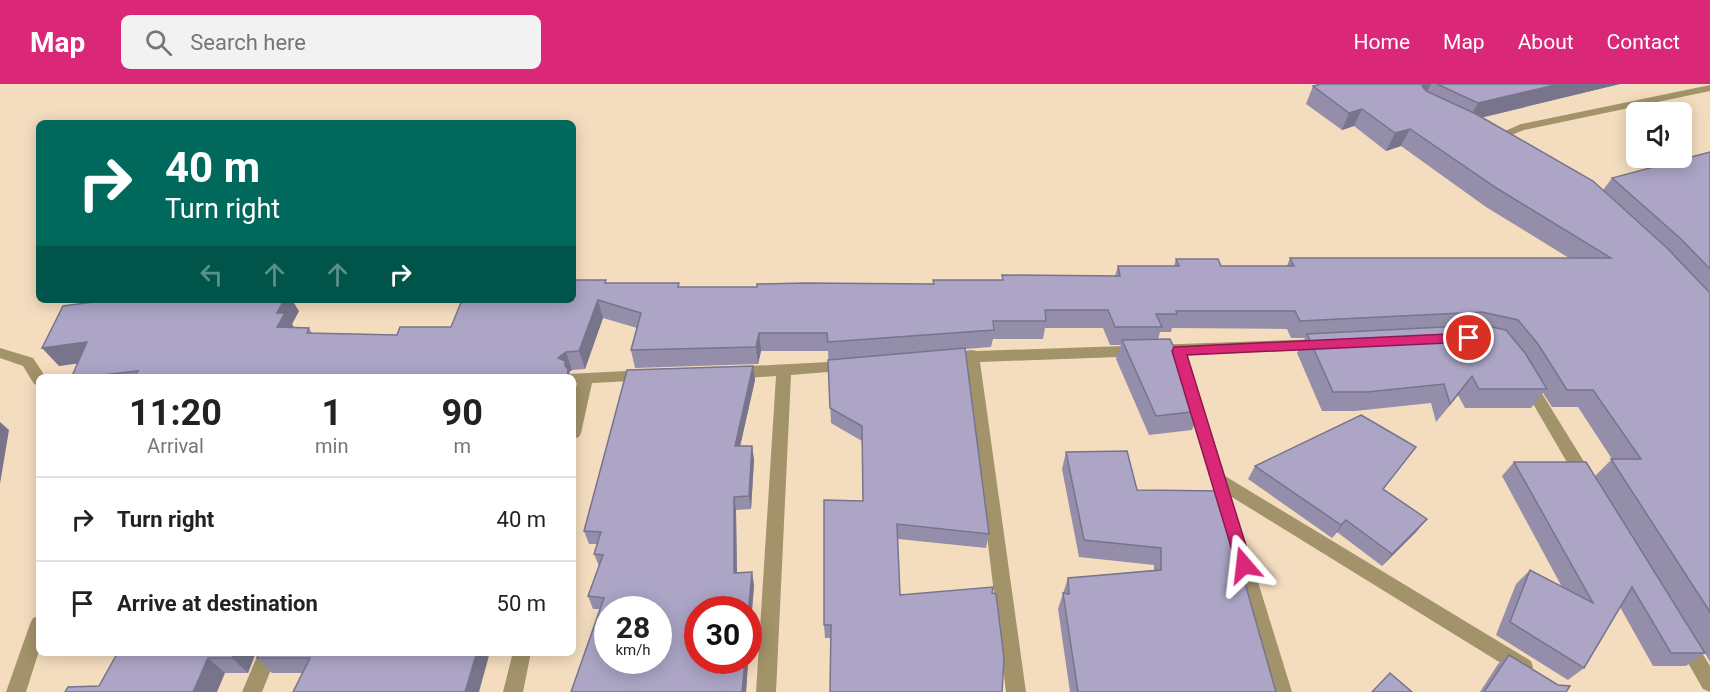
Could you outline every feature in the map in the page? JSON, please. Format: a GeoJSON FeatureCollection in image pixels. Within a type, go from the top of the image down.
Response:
{"type":"FeatureCollection","features":[{"type":"Feature","properties":{"kind":"street"},"geometry":{"type":"LineString","coordinates":[[1519,153],[1510,147],[1502,135],[1521,127],[1710,88]]}},
{"type":"Feature","properties":{"kind":"street"},"geometry":{"type":"LineString","coordinates":[[937,358],[1330,344]]}},
{"type":"Feature","properties":{"kind":"street"},"geometry":{"type":"LineString","coordinates":[[1179,351],[1225,503]]}},
{"type":"Feature","properties":{"kind":"street"},"geometry":{"type":"LineString","coordinates":[[0,353],[28,362],[36,375]]}},
{"type":"Feature","properties":{"kind":"street"},"geometry":{"type":"LineString","coordinates":[[972,355],[1016,692]]}},
{"type":"Feature","properties":{"kind":"street"},"geometry":{"type":"LineString","coordinates":[[714,373],[784,371],[866,364]]}},
{"type":"Feature","properties":{"kind":"street"},"geometry":{"type":"LineString","coordinates":[[1517,367],[1592,489]]}},
{"type":"Feature","properties":{"kind":"street"},"geometry":{"type":"LineString","coordinates":[[766,692],[784,371]]}},
{"type":"Feature","properties":{"kind":"street"},"geometry":{"type":"LineString","coordinates":[[576,406],[579,378],[656,375]]}},
{"type":"Feature","properties":{"kind":"street"},"geometry":{"type":"LineString","coordinates":[[1218,480],[1534,673]]}},
{"type":"Feature","properties":{"kind":"street"},"geometry":{"type":"LineString","coordinates":[[1232,525],[1282,692]]}},
{"type":"Feature","properties":{"kind":"street"},"geometry":{"type":"LineString","coordinates":[[1679,632],[1710,683]]}},
{"type":"Feature","properties":{"kind":"street"},"geometry":{"type":"LineString","coordinates":[[16,692],[36,633]]}},
{"type":"Feature","properties":{"kind":"street"},"geometry":{"type":"LineString","coordinates":[[252,692],[267,656]]}},
{"type":"Feature","properties":{"kind":"street"},"geometry":{"type":"LineString","coordinates":[[513,692],[521,656]]}},
{"type":"Feature","properties":{"kind":"building"},"geometry":{"type":"Polygon","coordinates":[[[1321,84],[1427,84],[1422,86],[1426,91],[1476,114],[1593,181],[1667,248],[1710,293],[1710,612],[1611,459],[1641,459],[1593,390],[1567,390],[1538,344],[1518,320],[1482,312],[1300,321],[1295,311],[1176,311],[1177,314],[1156,314],[1162,327],[1115,327],[1108,310],[1045,310],[1046,321],[993,321],[994,330],[828,342],[827,333],[759,333],[756,347],[631,350],[641,313],[598,300],[579,351],[566,352],[558,358],[565,361],[567,374],[136,374],[138,371],[73,374],[87,342],[42,348],[63,306],[86,303],[282,303],[277,313],[285,313],[277,327],[309,328],[307,333],[397,335],[400,327],[451,327],[461,303],[576,303],[576,280],[606,280],[605,283],[679,283],[678,287],[757,287],[757,284],[805,283],[934,284],[933,280],[1003,280],[1002,275],[1120,276],[1118,266],[1179,266],[1176,259],[1218,259],[1221,266],[1294,266],[1290,258],[1611,258],[1498,189],[1410,129],[1395,133],[1362,109],[1349,113],[1313,86],[1321,84]]]}},
{"type":"Feature","properties":{"kind":"building"},"geometry":{"type":"Polygon","coordinates":[[[1437,84],[1559,84],[1478,103],[1437,84]]]}},
{"type":"Feature","properties":{"kind":"building"},"geometry":{"type":"Polygon","coordinates":[[[1710,152],[1710,269],[1681,239],[1612,178],[1650,168],[1692,168],[1692,157],[1710,152]]]}},
{"type":"Feature","properties":{"kind":"building"},"geometry":{"type":"Polygon","coordinates":[[[1482,325],[1506,330],[1525,353],[1547,389],[1479,389],[1472,376],[1450,404],[1444,384],[1367,392],[1333,392],[1307,334],[1482,325]]]}},
{"type":"Feature","properties":{"kind":"building"},"geometry":{"type":"Polygon","coordinates":[[[1170,339],[1193,387],[1200,411],[1156,416],[1122,340],[1170,339]]]}},
{"type":"Feature","properties":{"kind":"building"},"geometry":{"type":"Polygon","coordinates":[[[965,348],[989,534],[897,524],[900,595],[993,587],[992,593],[996,594],[1004,658],[1002,692],[830,692],[831,625],[824,625],[824,500],[863,501],[862,426],[830,408],[828,360],[965,348]]]}},
{"type":"Feature","properties":{"kind":"building"},"geometry":{"type":"Polygon","coordinates":[[[753,366],[735,446],[752,446],[749,496],[734,497],[734,573],[752,572],[750,596],[684,596],[684,674],[744,674],[742,692],[571,692],[594,626],[594,674],[672,674],[672,596],[588,596],[603,555],[594,554],[601,532],[584,531],[627,370],[753,366]]]}},
{"type":"Feature","properties":{"kind":"building"},"geometry":{"type":"Polygon","coordinates":[[[1361,415],[1416,447],[1383,489],[1427,519],[1392,554],[1346,520],[1341,525],[1255,466],[1361,415]]]}},
{"type":"Feature","properties":{"kind":"building"},"geometry":{"type":"Polygon","coordinates":[[[1127,451],[1137,490],[1224,491],[1244,555],[1237,555],[1276,692],[1078,692],[1063,593],[1069,594],[1068,578],[1161,570],[1161,548],[1084,540],[1066,452],[1127,451]]]}},
{"type":"Feature","properties":{"kind":"building"},"geometry":{"type":"Polygon","coordinates":[[[1514,462],[1586,462],[1705,653],[1671,653],[1632,587],[1584,668],[1510,622],[1530,570],[1593,603],[1514,462]]]}},
{"type":"Feature","properties":{"kind":"building"},"geometry":{"type":"Polygon","coordinates":[[[1509,655],[1558,685],[1570,686],[1566,692],[1484,692],[1509,655]]]}},
{"type":"Feature","properties":{"kind":"building"},"geometry":{"type":"Polygon","coordinates":[[[116,656],[233,656],[232,658],[208,658],[193,692],[65,692],[68,687],[99,686],[116,656]]]}},
{"type":"Feature","properties":{"kind":"building"},"geometry":{"type":"Polygon","coordinates":[[[258,656],[476,656],[465,692],[293,692],[310,658],[257,658],[258,656]]]}},
{"type":"Feature","properties":{"kind":"building"},"geometry":{"type":"Polygon","coordinates":[[[1390,673],[1412,692],[1372,692],[1390,673]]]}},
{"type":"Feature","properties":{"kind":"route"},"geometry":{"type":"LineString","coordinates":[[1244,565],[1179,351],[1469,338]]}}]}
